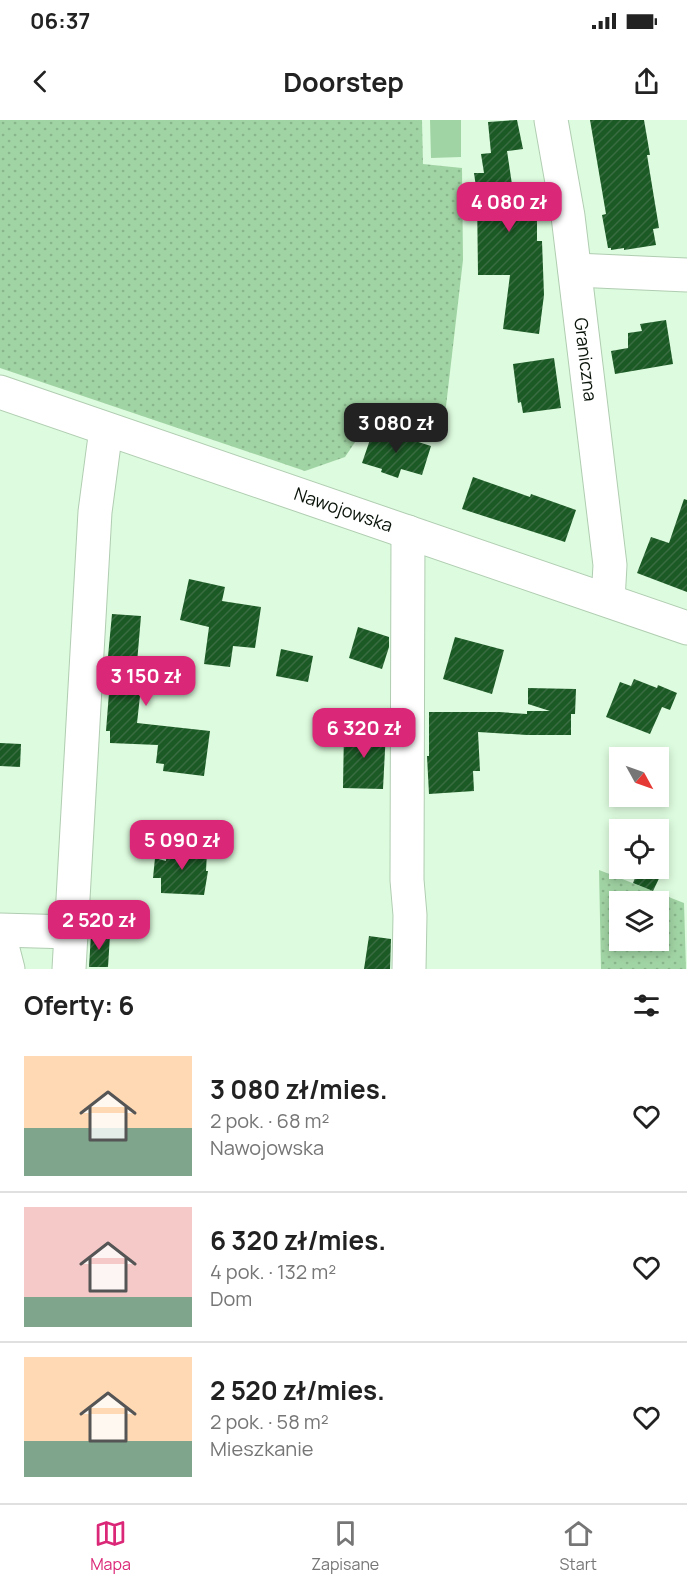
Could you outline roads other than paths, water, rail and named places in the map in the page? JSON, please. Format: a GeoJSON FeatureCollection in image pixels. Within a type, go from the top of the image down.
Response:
{"type":"FeatureCollection","features":[{"type":"Feature","properties":{"kind":"street","name":"Graniczna"},"geometry":{"type":"LineString","coordinates":[[551,120],[575,270],[610,565],[608,600]]}},
{"type":"Feature","properties":{"kind":"street"},"geometry":{"type":"LineString","coordinates":[[575,270],[687,275]]}},
{"type":"Feature","properties":{"kind":"street","name":"Nawojowska"},"geometry":{"type":"LineString","coordinates":[[0,392],[687,628]]}},
{"type":"Feature","properties":{"kind":"street"},"geometry":{"type":"LineString","coordinates":[[69,969],[95,512],[106,429]]}},
{"type":"Feature","properties":{"kind":"street"},"geometry":{"type":"LineString","coordinates":[[408,532],[409,969]]}},
{"type":"Feature","properties":{"kind":"street"},"geometry":{"type":"LineString","coordinates":[[0,930],[70,932]]}},
{"type":"Feature","properties":{"kind":"street"},"geometry":{"type":"LineString","coordinates":[[0,938],[8,969]]}}]}
